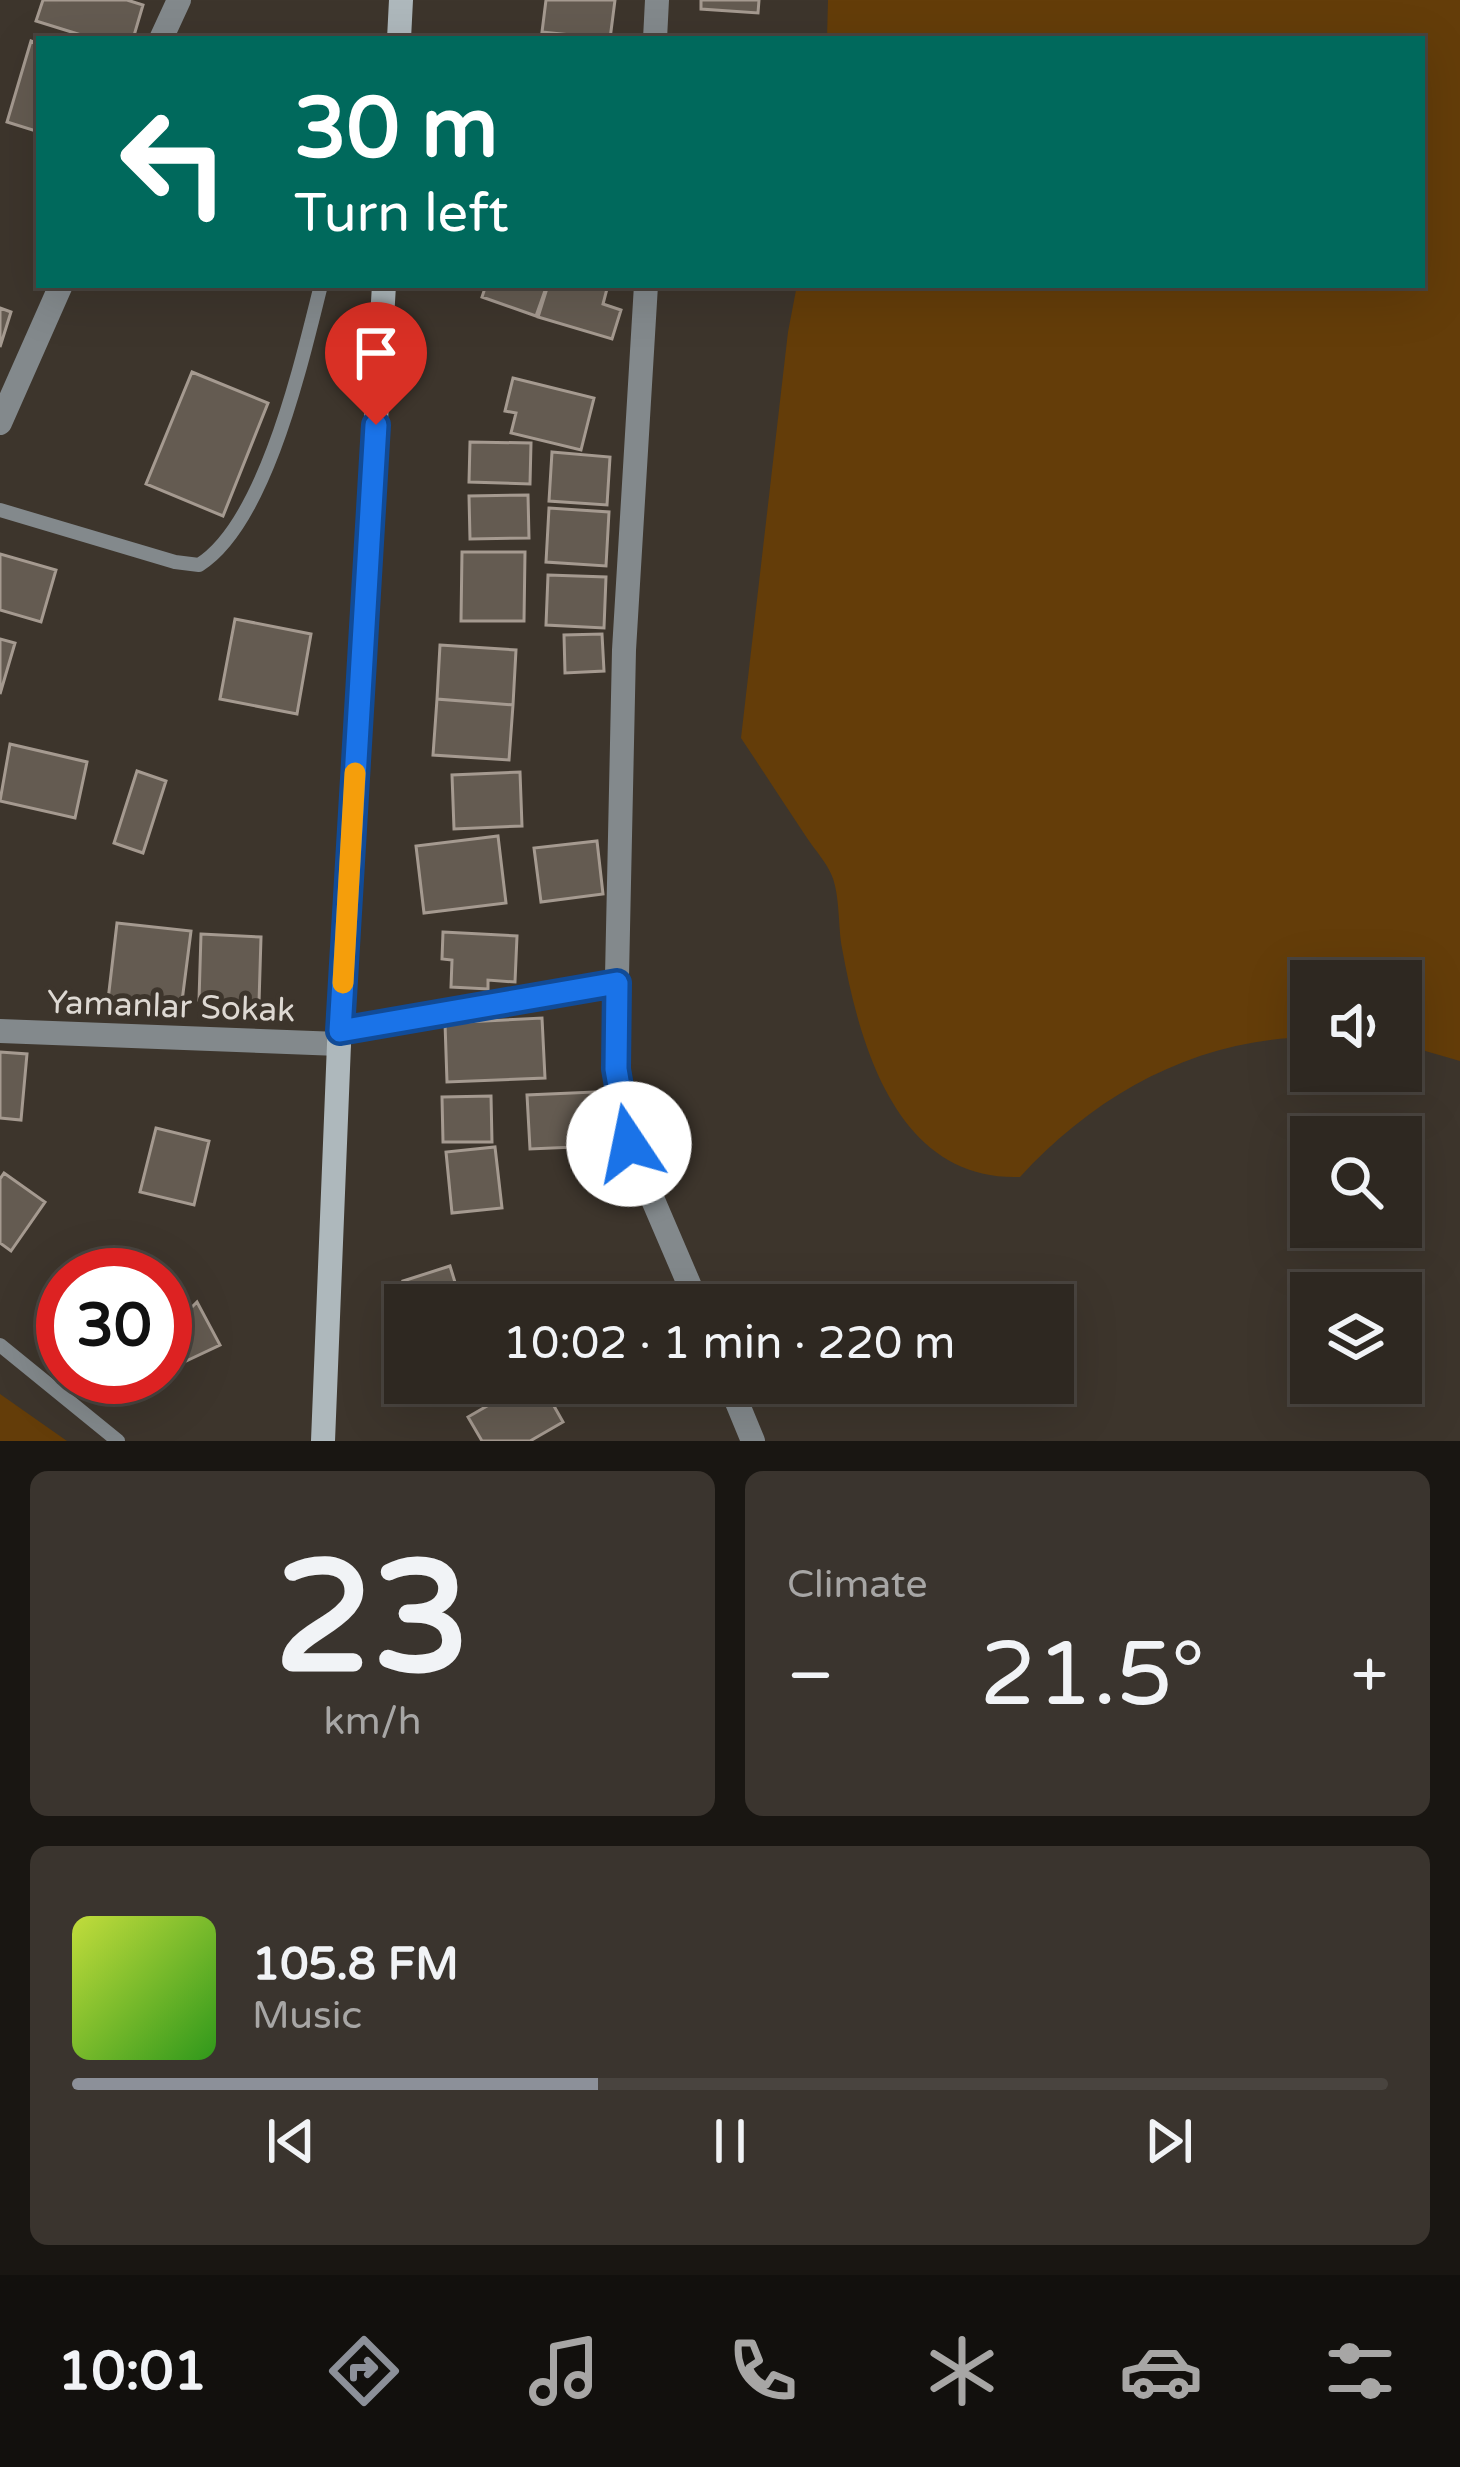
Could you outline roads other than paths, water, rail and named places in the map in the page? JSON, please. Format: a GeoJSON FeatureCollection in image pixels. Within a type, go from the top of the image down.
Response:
{"type":"FeatureCollection","features":[{"type":"Feature","properties":{"kind":"main road"},"geometry":{"type":"LineString","coordinates":[[323,1441],[339,1038],[384,288]]}},
{"type":"Feature","properties":{"kind":"street"},"geometry":{"type":"LineString","coordinates":[[162,36],[179,0]]}},
{"type":"Feature","properties":{"kind":"street"},"geometry":{"type":"LineString","coordinates":[[655,36],[657,0]]}},
{"type":"Feature","properties":{"kind":"street"},"geometry":{"type":"LineString","coordinates":[[0,424],[60,288]]}},
{"type":"Feature","properties":{"kind":"street"},"geometry":{"type":"LineString","coordinates":[[646,288],[624,650],[616,1069],[629,1144],[689,1284]]}},
{"type":"Feature","properties":{"kind":"street","name":"Yamanlar Sokak"},"geometry":{"type":"LineString","coordinates":[[0,1031],[339,1038],[617,983]]}},
{"type":"Feature","properties":{"kind":"street"},"geometry":{"type":"LineString","coordinates":[[738,1404],[753,1441]]}},
{"type":"Feature","properties":{"kind":"lane"},"geometry":{"type":"LineString","coordinates":[[0,510],[175,562],[199,566],[216,555],[231,536],[268,460],[292,396],[320,288]]}},
{"type":"Feature","properties":{"kind":"lane"},"geometry":{"type":"LineString","coordinates":[[0,1345],[118,1441]]}}]}
